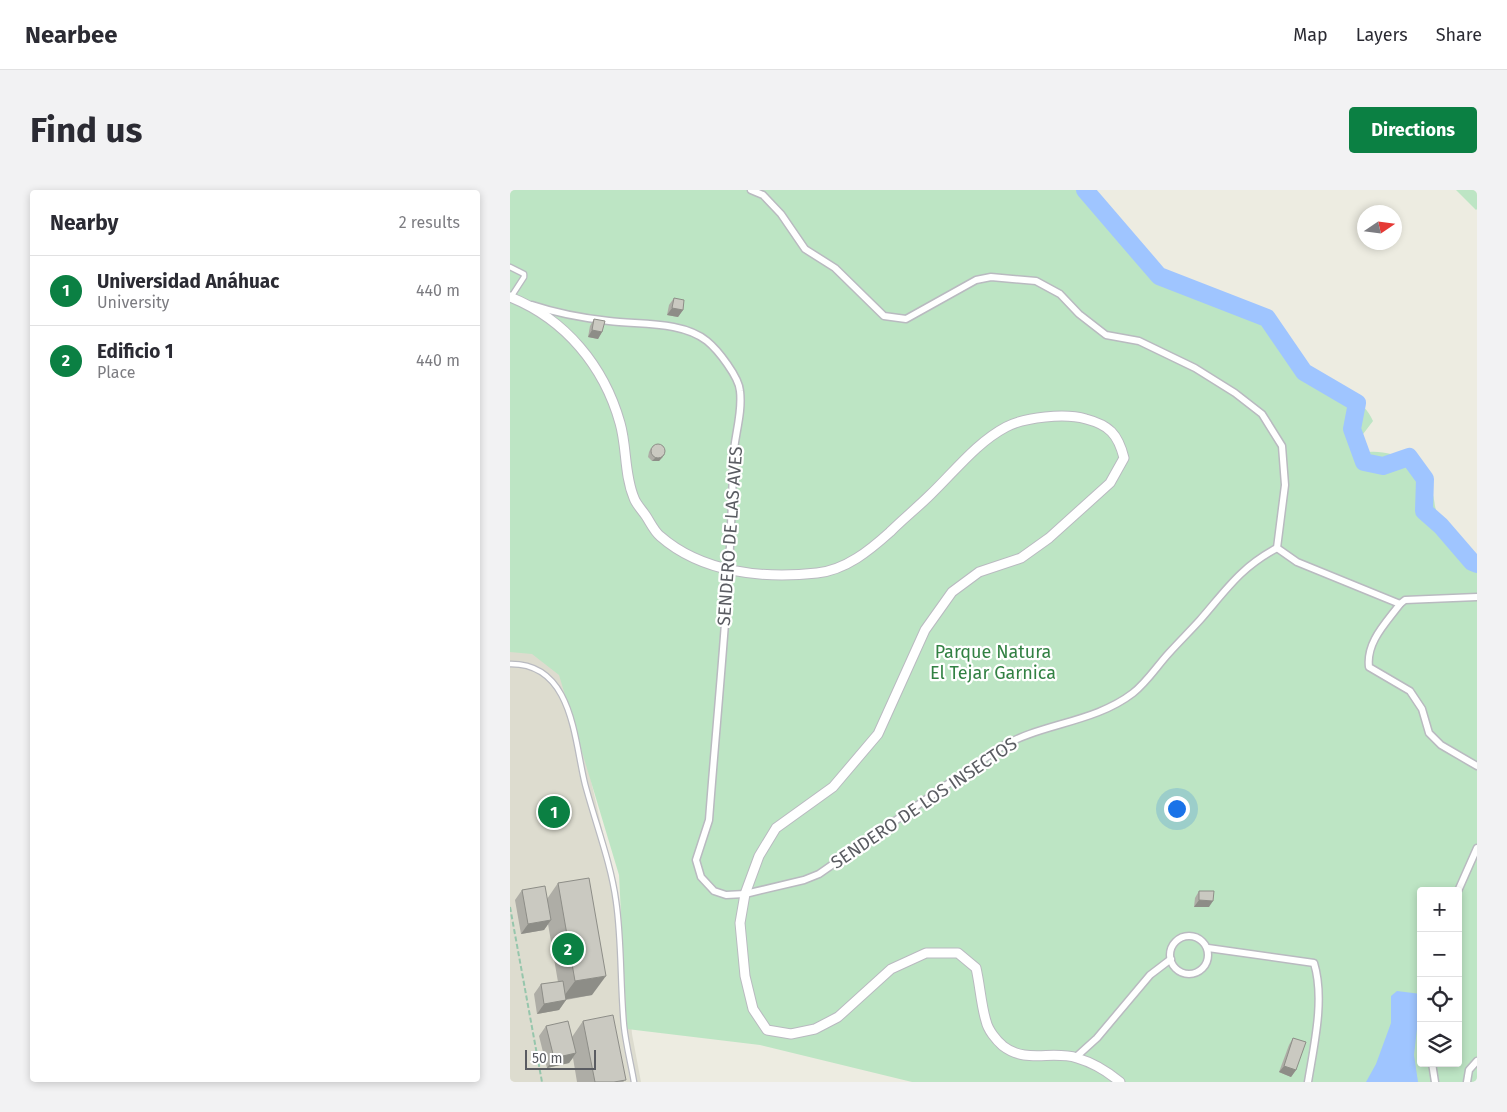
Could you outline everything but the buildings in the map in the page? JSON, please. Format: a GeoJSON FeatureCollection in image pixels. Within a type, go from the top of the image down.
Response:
{"type":"FeatureCollection","features":[{"type":"Feature","properties":{"kind":"street"},"geometry":{"type":"LineString","coordinates":[[752,190],[763,195],[780,214],[805,249],[834,268],[884,316],[906,319],[976,280],[984,278],[1036,281],[1060,294],[1079,314],[1106,335],[1139,341],[1195,368],[1235,392],[1262,414],[1282,446],[1285,485],[1276,548],[1297,562],[1400,604]]}},
{"type":"Feature","properties":{"kind":"street"},"geometry":{"type":"LineString","coordinates":[[510,297],[544,313],[572,336],[601,373],[620,424],[626,464],[634,498],[659,536],[698,560],[729,570],[762,574],[819,573],[849,563],[875,545],[896,526],[930,495],[970,453],[1007,426],[1046,416],[1080,417],[1101,423],[1119,439],[1124,458],[1110,483],[1049,538],[1021,558],[979,572],[952,592],[925,630],[878,734],[833,787],[776,828],[759,856],[744,894],[740,923],[745,976],[753,1009],[767,1030],[791,1034],[814,1029],[838,1016],[891,969],[926,953],[958,954],[976,968],[986,1022],[997,1040],[1013,1053],[1033,1057],[1060,1055],[1076,1057],[1102,1068],[1120,1082]]}},
{"type":"Feature","properties":{"kind":"street","name":"SENDERO DE LAS AVES"},"geometry":{"type":"LineString","coordinates":[[523,302],[552,312],[691,331],[708,342],[728,366],[740,390],[739,419],[733,458],[729,570],[709,820],[696,860],[701,877],[714,890],[726,895],[744,894]]}},
{"type":"Feature","properties":{"kind":"street","name":"SENDERO DE LOS INSECTOS"},"geometry":{"type":"LineString","coordinates":[[744,894],[804,880],[820,874],[1001,747],[1021,736],[1082,719],[1111,706],[1134,692],[1238,574],[1257,558],[1276,548]]}},
{"type":"Feature","properties":{"kind":"street"},"geometry":{"type":"LineString","coordinates":[[1477,597],[1405,600],[1400,604],[1371,644],[1367,656],[1369,667],[1410,691],[1422,709],[1429,733],[1441,745],[1477,766]]}},
{"type":"Feature","properties":{"kind":"street"},"geometry":{"type":"LineString","coordinates":[[1460,887],[1477,848]]}},
{"type":"Feature","properties":{"kind":"street"},"geometry":{"type":"LineString","coordinates":[[1208,948],[1208,961],[1200,971],[1194,974],[1182,973],[1176,970],[1171,959],[1171,946],[1180,937],[1193,936],[1199,938],[1208,948],[1314,963],[1317,972],[1317,1014],[1308,1082]]}},
{"type":"Feature","properties":{"kind":"street"},"geometry":{"type":"LineString","coordinates":[[1076,1057],[1104,1031],[1150,975],[1171,959]]}},
{"type":"Feature","properties":{"kind":"street"},"geometry":{"type":"LineString","coordinates":[[1467,1082],[1469,1070],[1477,1061]]}},
{"type":"Feature","properties":{"kind":"street"},"geometry":{"type":"LineString","coordinates":[[1433,1067],[1435,1082]]}},
{"type":"Feature","properties":{"kind":"lane"},"geometry":{"type":"LineString","coordinates":[[510,267],[524,274],[524,277],[510,297]]}},
{"type":"Feature","properties":{"kind":"lane"},"geometry":{"type":"LineString","coordinates":[[510,664],[538,670],[551,681],[566,702],[573,723],[585,783],[616,899],[624,1027],[634,1082]]}},
{"type":"Feature","properties":{"kind":"path"},"geometry":{"type":"LineString","coordinates":[[510,907],[542,1082]]}},
{"type":"Feature","properties":{"kind":"shaded area"},"geometry":{"type":"Polygon","coordinates":[[[533,645],[560,673],[573,701],[623,922],[632,1034],[641,1082],[510,1082],[510,648],[533,645]]]}},
{"type":"Feature","properties":{"kind":"green space","name":"Parque Natura El Tejar Garnica"},"geometry":{"type":"Polygon","coordinates":[[[510,190],[1083,190],[1090,200],[1118,219],[1154,274],[1182,288],[1230,294],[1249,313],[1273,320],[1294,346],[1316,384],[1357,401],[1369,413],[1373,421],[1357,442],[1359,453],[1382,452],[1412,464],[1420,472],[1432,492],[1441,520],[1462,550],[1477,567],[1477,1082],[912,1082],[760,1045],[627,1029],[619,875],[559,675],[532,654],[510,652],[510,190]]]}},
{"type":"Feature","properties":{"kind":"green space"},"geometry":{"type":"Polygon","coordinates":[[[1456,190],[1477,190],[1477,209],[1476,210],[1456,190]]]}},
{"type":"Feature","properties":{"kind":"water"},"geometry":{"type":"Polygon","coordinates":[[[1397,991],[1417,994],[1417,1029],[1414,1055],[1418,1082],[1366,1082],[1376,1064],[1391,1023],[1391,996],[1397,991]]]}},
{"type":"Feature","properties":{"kind":"waterway"},"geometry":{"type":"LineString","coordinates":[[1085,190],[1159,276],[1267,318],[1304,372],[1357,403],[1352,429],[1364,462],[1383,466],[1409,457],[1425,479],[1424,511],[1441,526],[1472,562],[1477,564]]}},
{"type":"Feature","properties":{"kind":"place","name":"Universidad Anáhuac"},"geometry":{"type":"Point","coordinates":[554,812]}},
{"type":"Feature","properties":{"kind":"place","name":"Edificio 1"},"geometry":{"type":"Point","coordinates":[568,949]}}]}
